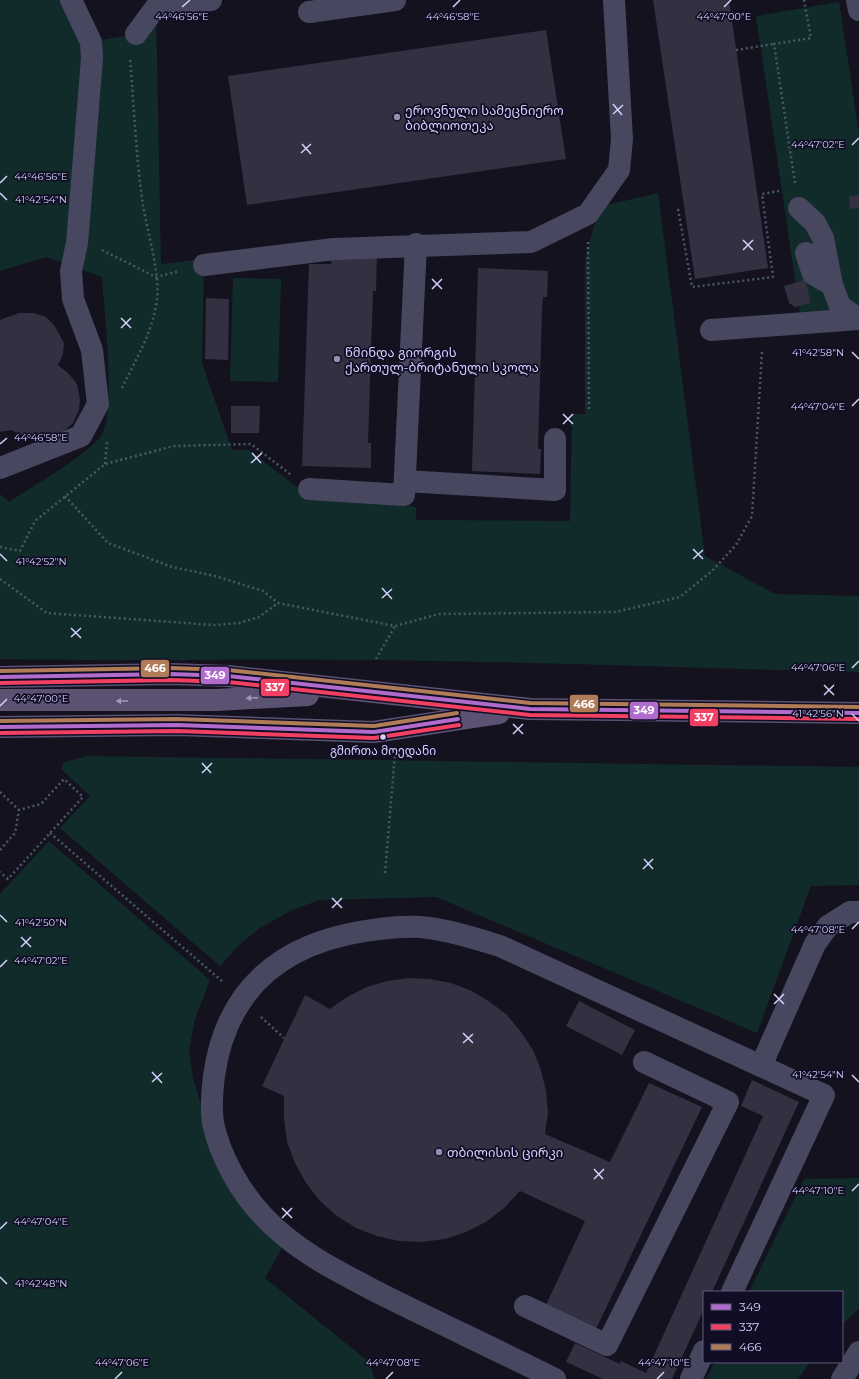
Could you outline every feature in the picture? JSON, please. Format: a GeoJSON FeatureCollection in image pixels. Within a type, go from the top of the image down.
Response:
{"type":"FeatureCollection","features":[{"type":"Feature","properties":{"kind":"main road"},"geometry":{"type":"LineString","coordinates":[[0,677],[171,674],[228,676],[530,709],[859,713]]}},
{"type":"Feature","properties":{"kind":"main road"},"geometry":{"type":"LineString","coordinates":[[0,700],[217,700],[375,692]]}},
{"type":"Feature","properties":{"kind":"main road"},"geometry":{"type":"LineString","coordinates":[[0,727],[177,725],[374,732],[530,709]]}},
{"type":"Feature","properties":{"kind":"street"},"geometry":{"type":"LineString","coordinates":[[0,468],[81,436],[98,404],[92,350],[73,299],[71,271],[77,243],[92,58],[91,42],[71,0]]}},
{"type":"Feature","properties":{"kind":"street"},"geometry":{"type":"LineString","coordinates":[[136,34],[156,7],[211,0]]}},
{"type":"Feature","properties":{"kind":"street"},"geometry":{"type":"LineString","coordinates":[[309,12],[395,0]]}},
{"type":"Feature","properties":{"kind":"street"},"geometry":{"type":"LineString","coordinates":[[204,265],[334,248],[416,244],[531,242],[588,214],[618,170],[622,139],[614,0]]}},
{"type":"Feature","properties":{"kind":"street"},"geometry":{"type":"LineString","coordinates":[[857,0],[859,10]]}},
{"type":"Feature","properties":{"kind":"street"},"geometry":{"type":"LineString","coordinates":[[799,208],[815,223],[823,238],[832,285],[840,306],[859,319]]}},
{"type":"Feature","properties":{"kind":"street"},"geometry":{"type":"LineString","coordinates":[[309,489],[404,495],[416,244]]}},
{"type":"Feature","properties":{"kind":"street"},"geometry":{"type":"LineString","coordinates":[[806,253],[813,274],[832,285]]}},
{"type":"Feature","properties":{"kind":"street"},"geometry":{"type":"LineString","coordinates":[[711,330],[859,319]]}},
{"type":"Feature","properties":{"kind":"street"},"geometry":{"type":"LineString","coordinates":[[405,481],[555,490],[555,439]]}},
{"type":"Feature","properties":{"kind":"street"},"geometry":{"type":"LineString","coordinates":[[761,1066],[815,944],[828,926],[850,912],[859,912]]}},
{"type":"Feature","properties":{"kind":"street"},"geometry":{"type":"LineString","coordinates":[[555,1379],[416,1312],[322,1263],[291,1242],[262,1216],[240,1185],[223,1155],[213,1122],[212,1086],[216,1057],[235,1009],[242,998],[258,977],[286,957],[316,943],[352,933],[395,926],[428,928],[460,934],[500,946],[824,1095],[732,1291]]}},
{"type":"Feature","properties":{"kind":"street"},"geometry":{"type":"LineString","coordinates":[[525,1306],[607,1346],[728,1102],[644,1062]]}},
{"type":"Feature","properties":{"kind":"street"},"geometry":{"type":"LineString","coordinates":[[842,1379],[859,1352]]}},
{"type":"Feature","properties":{"kind":"street"},"geometry":{"type":"LineString","coordinates":[[691,1379],[703,1353]]}},
{"type":"Feature","properties":{"kind":"path"},"geometry":{"type":"LineString","coordinates":[[736,50],[811,38],[804,0]]}},
{"type":"Feature","properties":{"kind":"path"},"geometry":{"type":"LineString","coordinates":[[121,391],[141,351],[154,318],[158,297],[156,277],[143,204],[130,53],[136,34]]}},
{"type":"Feature","properties":{"kind":"path"},"geometry":{"type":"LineString","coordinates":[[774,44],[793,169]]}},
{"type":"Feature","properties":{"kind":"path"},"geometry":{"type":"LineString","coordinates":[[678,209],[692,286],[773,277],[762,194],[782,191]]}},
{"type":"Feature","properties":{"kind":"path"},"geometry":{"type":"LineString","coordinates":[[588,214],[589,410]]}},
{"type":"Feature","properties":{"kind":"path"},"geometry":{"type":"LineString","coordinates":[[95,247],[156,277]]}},
{"type":"Feature","properties":{"kind":"path"},"geometry":{"type":"LineString","coordinates":[[65,496],[108,543],[172,567],[215,576],[263,591],[278,603],[395,626],[439,614],[615,612],[680,598],[712,571],[736,545],[752,516],[763,326]]}},
{"type":"Feature","properties":{"kind":"path"},"geometry":{"type":"LineString","coordinates":[[105,464],[107,441]]}},
{"type":"Feature","properties":{"kind":"path"},"geometry":{"type":"LineString","coordinates":[[0,547],[20,551],[35,521],[105,464],[174,446],[251,444],[309,489]]}},
{"type":"Feature","properties":{"kind":"path"},"geometry":{"type":"LineString","coordinates":[[0,579],[47,613],[220,624],[239,623],[258,617],[278,603]]}},
{"type":"Feature","properties":{"kind":"path"},"geometry":{"type":"LineString","coordinates":[[376,659],[395,626]]}},
{"type":"Feature","properties":{"kind":"path"},"geometry":{"type":"LineString","coordinates":[[385,873],[395,749]]}},
{"type":"Feature","properties":{"kind":"path"},"geometry":{"type":"LineString","coordinates":[[0,872],[8,879],[83,797],[64,779],[41,804],[20,810]]}},
{"type":"Feature","properties":{"kind":"path"},"geometry":{"type":"LineString","coordinates":[[0,792],[20,810]]}},
{"type":"Feature","properties":{"kind":"path"},"geometry":{"type":"LineString","coordinates":[[0,850],[15,833],[20,810]]}},
{"type":"Feature","properties":{"kind":"path"},"geometry":{"type":"LineString","coordinates":[[50,832],[218,977]]}},
{"type":"Feature","properties":{"kind":"path"},"geometry":{"type":"LineString","coordinates":[[242,998],[284,1038]]}},
{"type":"Feature","properties":{"kind":"green space"},"geometry":{"type":"Polygon","coordinates":[[[0,0],[71,0],[91,42],[136,34],[156,7],[161,264],[204,259],[202,363],[232,450],[249,450],[311,498],[399,501],[416,508],[416,520],[570,521],[572,414],[585,414],[585,259],[599,207],[658,193],[705,556],[775,594],[859,596],[859,672],[371,660],[0,659],[0,494],[9,502],[59,470],[96,442],[102,434],[106,421],[109,381],[102,277],[46,257],[0,271],[0,0]]]}},
{"type":"Feature","properties":{"kind":"green space"},"geometry":{"type":"Polygon","coordinates":[[[839,2],[859,133],[859,313],[801,319],[756,16],[839,2]]]}},
{"type":"Feature","properties":{"kind":"green space"},"geometry":{"type":"Polygon","coordinates":[[[233,278],[281,279],[278,382],[230,381],[233,278]]]}},
{"type":"Feature","properties":{"kind":"green space"},"geometry":{"type":"Polygon","coordinates":[[[88,756],[859,767],[859,885],[811,886],[757,1033],[436,897],[320,900],[292,910],[260,928],[240,944],[220,966],[60,828],[90,796],[61,769],[64,762],[88,756]]]}},
{"type":"Feature","properties":{"kind":"green space"},"geometry":{"type":"Polygon","coordinates":[[[49,841],[210,980],[195,1019],[189,1050],[193,1078],[216,1155],[283,1246],[265,1278],[369,1362],[375,1379],[0,1379],[0,894],[49,841]]]}},
{"type":"Feature","properties":{"kind":"green space"},"geometry":{"type":"Polygon","coordinates":[[[859,1178],[859,1308],[843,1324],[843,1291],[749,1291],[804,1179],[859,1178]]]}},
{"type":"Feature","properties":{"kind":"green space"},"geometry":{"type":"Polygon","coordinates":[[[714,1363],[809,1363],[798,1379],[706,1379],[714,1363]]]}},
{"type":"Feature","properties":{"kind":"building"},"geometry":{"type":"Polygon","coordinates":[[[653,0],[729,0],[768,268],[695,279],[653,0]]]}},
{"type":"Feature","properties":{"kind":"building","name":"ეროვნული სამეცნიერო ბიბლიოთეკა"},"geometry":{"type":"Polygon","coordinates":[[[546,30],[566,159],[247,205],[228,76],[546,30]]]}},
{"type":"Feature","properties":{"kind":"building"},"geometry":{"type":"Polygon","coordinates":[[[859,195],[859,208],[850,209],[849,196],[859,195]]]}},
{"type":"Feature","properties":{"kind":"building"},"geometry":{"type":"Polygon","coordinates":[[[332,254],[377,255],[376,291],[373,291],[368,443],[371,443],[371,468],[302,466],[309,264],[331,264],[332,254]]]}},
{"type":"Feature","properties":{"kind":"building"},"geometry":{"type":"Polygon","coordinates":[[[478,268],[548,271],[547,297],[543,297],[542,311],[538,449],[541,449],[540,474],[472,471],[478,268]]]}},
{"type":"Feature","properties":{"kind":"building"},"geometry":{"type":"Polygon","coordinates":[[[805,280],[811,303],[795,307],[789,303],[784,286],[805,280]]]}},
{"type":"Feature","properties":{"kind":"building"},"geometry":{"type":"Polygon","coordinates":[[[206,298],[229,299],[228,360],[205,359],[206,298]]]}},
{"type":"Feature","properties":{"kind":"building"},"geometry":{"type":"Polygon","coordinates":[[[19,313],[34,313],[46,317],[54,325],[64,343],[63,354],[58,365],[69,374],[77,384],[80,399],[79,410],[73,423],[61,434],[45,440],[26,438],[11,430],[0,432],[0,320],[19,313]]]}},
{"type":"Feature","properties":{"kind":"building"},"geometry":{"type":"Polygon","coordinates":[[[231,406],[260,406],[259,433],[231,433],[231,406]]]}},
{"type":"Feature","properties":{"kind":"building","name":"თბილისის ცირკი"},"geometry":{"type":"Polygon","coordinates":[[[409,978],[430,979],[451,983],[472,991],[507,1015],[533,1050],[541,1070],[546,1091],[548,1112],[545,1134],[610,1162],[649,1083],[702,1107],[596,1329],[546,1305],[585,1221],[520,1191],[504,1208],[486,1222],[466,1232],[445,1239],[422,1242],[399,1241],[377,1236],[356,1228],[337,1216],[320,1201],[306,1183],[295,1163],[287,1142],[284,1119],[284,1096],[262,1086],[305,995],[330,1009],[347,997],[367,987],[387,981],[409,978]]]}},
{"type":"Feature","properties":{"kind":"building"},"geometry":{"type":"Polygon","coordinates":[[[579,1001],[635,1030],[622,1055],[566,1026],[579,1001]]]}},
{"type":"Feature","properties":{"kind":"building"},"geometry":{"type":"Polygon","coordinates":[[[752,1080],[799,1102],[712,1291],[703,1291],[703,1311],[672,1379],[603,1379],[566,1362],[575,1343],[620,1364],[621,1361],[646,1373],[763,1116],[741,1106],[752,1080]]]}},
{"type":"Feature","properties":{"kind":"transit line","name":"466"},"geometry":{"type":"LineString","coordinates":[[0,671],[171,668],[228,670],[530,703],[859,707]]}},
{"type":"Feature","properties":{"kind":"transit line","name":"349"},"geometry":{"type":"LineString","coordinates":[[0,677],[171,674],[228,676],[530,709],[859,713]]}},
{"type":"Feature","properties":{"kind":"transit line","name":"337"},"geometry":{"type":"LineString","coordinates":[[0,683],[171,680],[228,682],[530,715],[859,719]]}},
{"type":"Feature","properties":{"kind":"transit line","name":"466"},"geometry":{"type":"LineString","coordinates":[[0,721],[177,719],[374,726],[457,713]]}},
{"type":"Feature","properties":{"kind":"transit line","name":"349"},"geometry":{"type":"LineString","coordinates":[[0,727],[177,725],[374,732],[458,719]]}},
{"type":"Feature","properties":{"kind":"transit line","name":"337"},"geometry":{"type":"LineString","coordinates":[[0,733],[177,731],[374,738],[459,725]]}},
{"type":"Feature","properties":{"kind":"place","name":"ეროვნული სამეცნიერო ბიბლიოთეკა"},"geometry":{"type":"Point","coordinates":[397,117]}},
{"type":"Feature","properties":{"kind":"place","name":"წმინდა გიორგის ქართულ-ბრიტანული სკოლა"},"geometry":{"type":"Point","coordinates":[337,359]}},
{"type":"Feature","properties":{"kind":"place","name":"გმირთა მოედანი"},"geometry":{"type":"Point","coordinates":[383,737]}},
{"type":"Feature","properties":{"kind":"place","name":"თბილისის ცირკი"},"geometry":{"type":"Point","coordinates":[439,1152]}}]}
